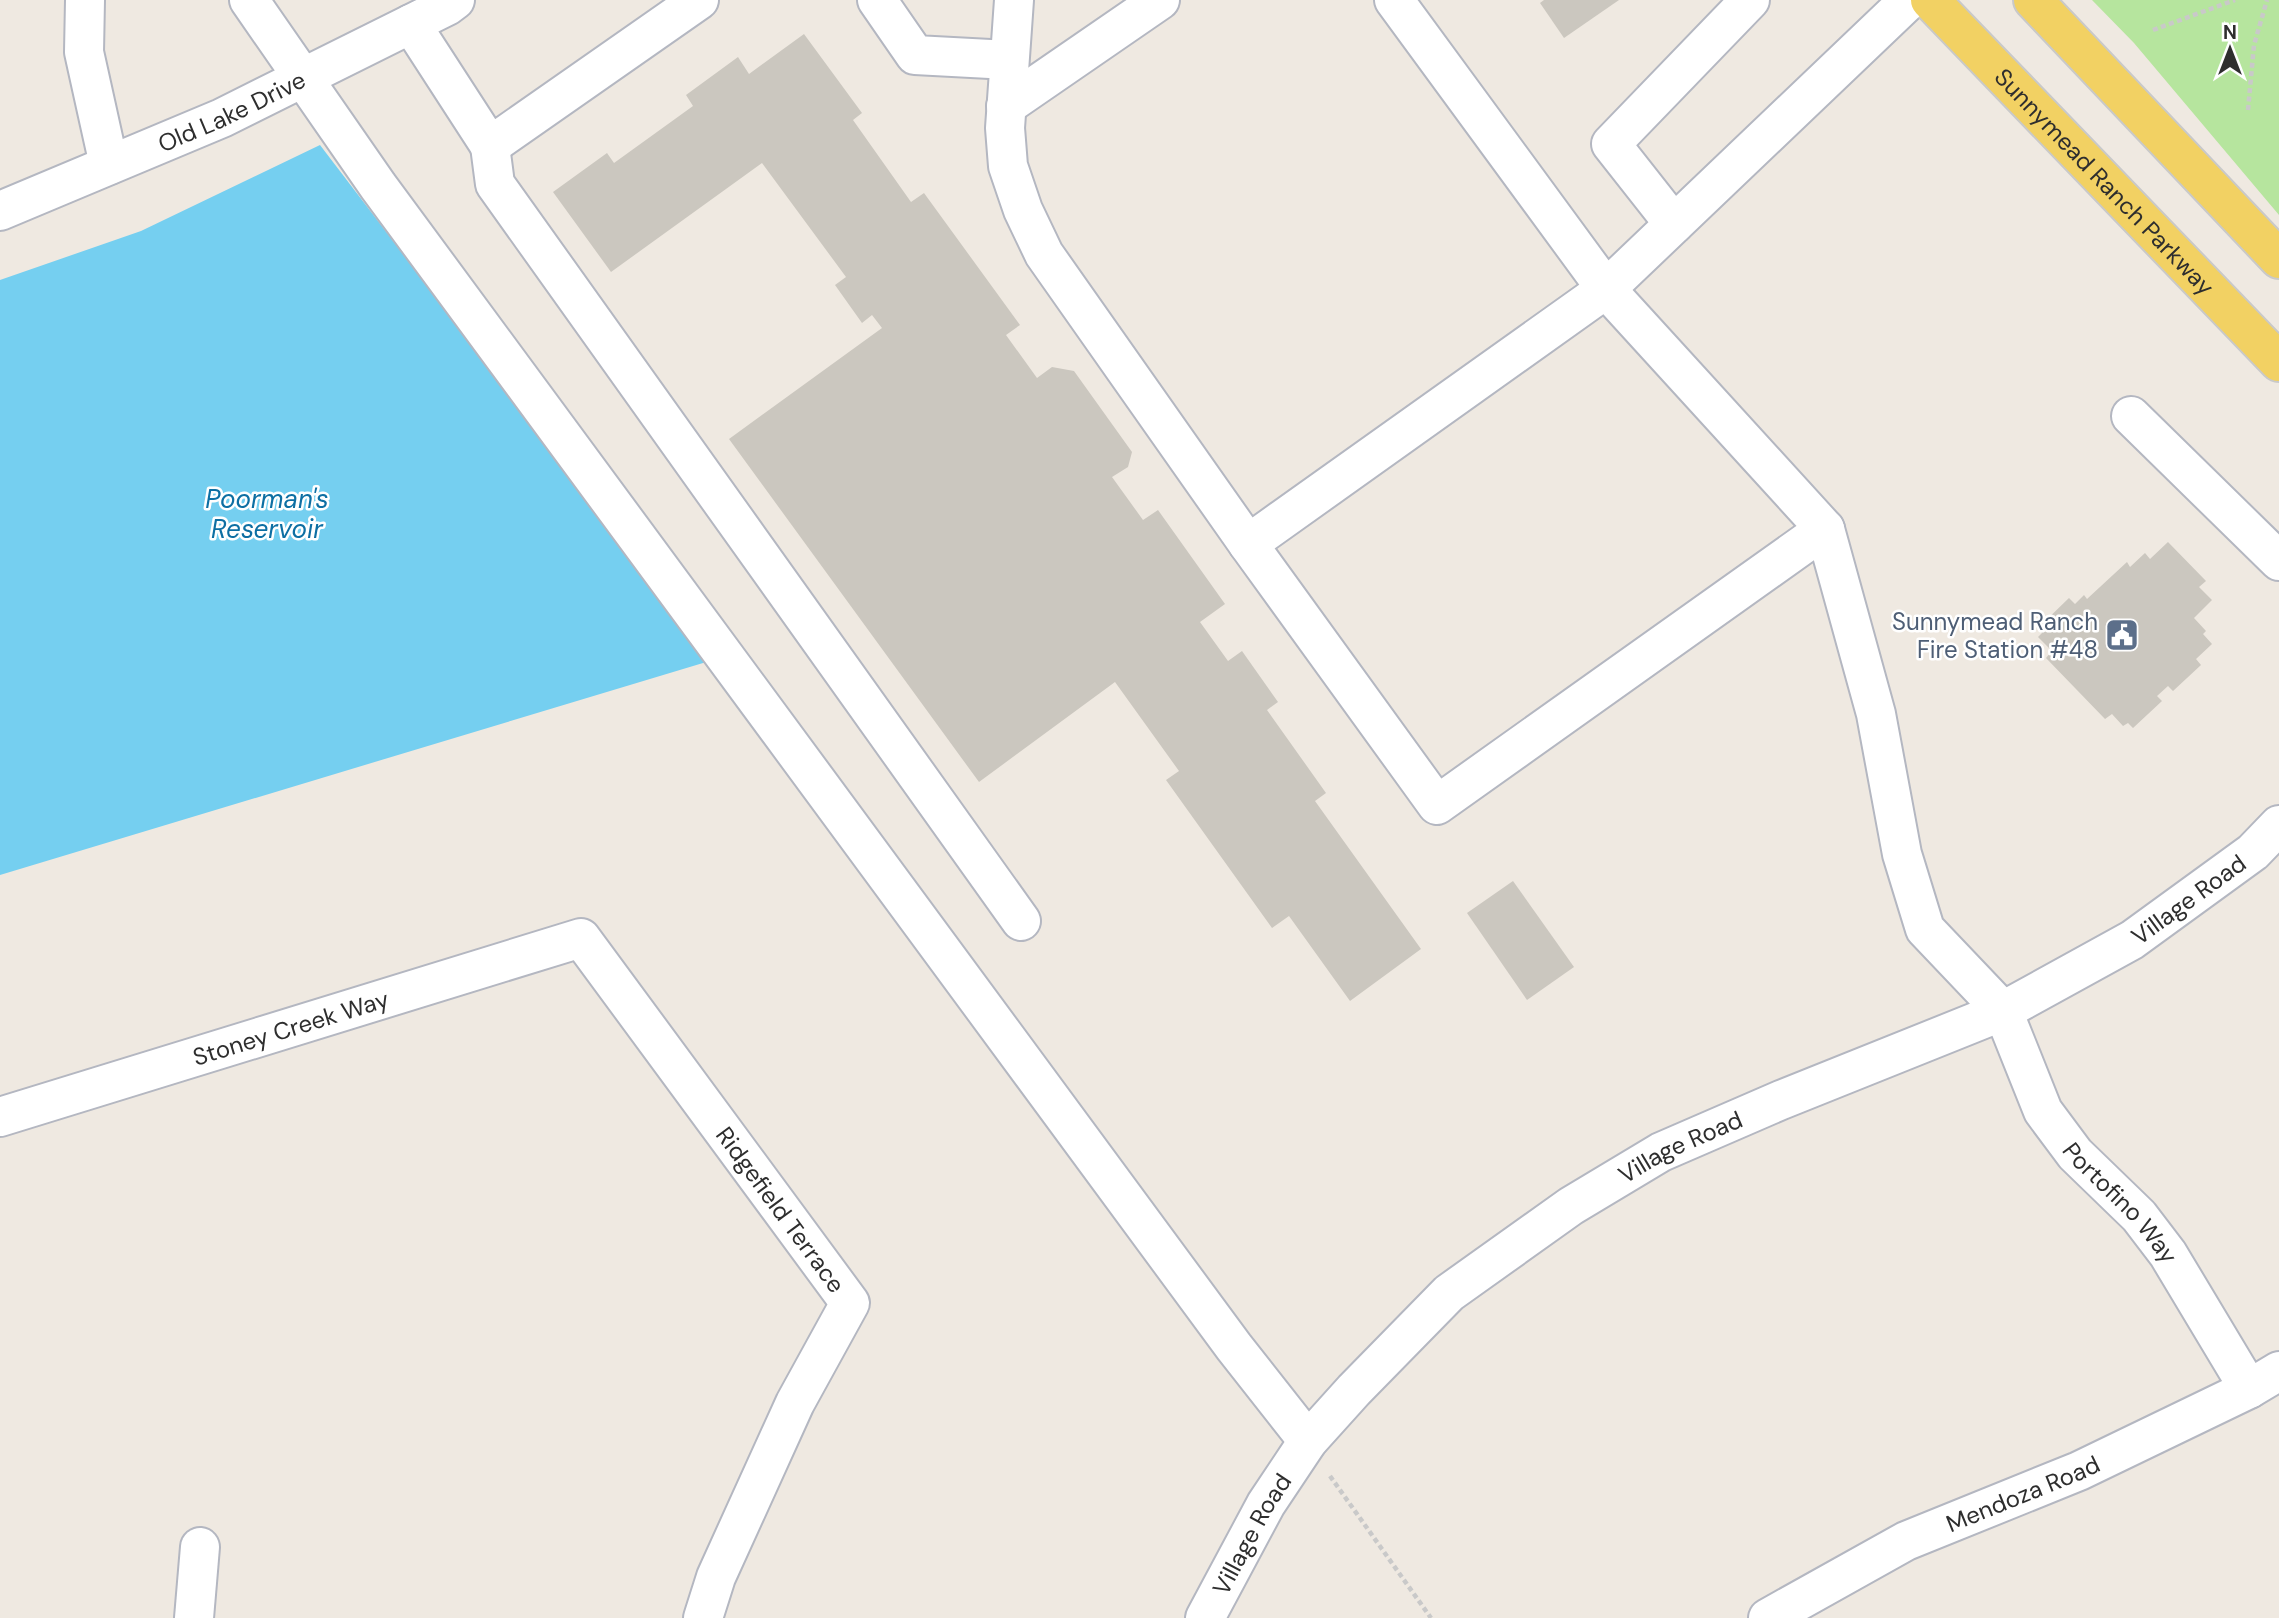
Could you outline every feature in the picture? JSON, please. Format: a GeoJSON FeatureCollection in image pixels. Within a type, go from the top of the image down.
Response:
{"type":"FeatureCollection","features":[{"type":"Feature","properties":{"kind":"main road","name":"Sunnymead Ranch Parkway"},"geometry":{"type":"LineString","coordinates":[[1930,0],[2279,362]]}},
{"type":"Feature","properties":{"kind":"main road"},"geometry":{"type":"LineString","coordinates":[[2033,0],[2279,259]]}},
{"type":"Feature","properties":{"kind":"street"},"geometry":{"type":"LineString","coordinates":[[85,0],[84,52],[109,165]]}},
{"type":"Feature","properties":{"kind":"street"},"geometry":{"type":"LineString","coordinates":[[249,0],[378,186],[1234,1347],[1308,1441]]}},
{"type":"Feature","properties":{"kind":"street","name":"Old Lake Drive"},"geometry":{"type":"LineString","coordinates":[[0,211],[222,118],[456,0]]}},
{"type":"Feature","properties":{"kind":"street"},"geometry":{"type":"LineString","coordinates":[[489,146],[699,0]]}},
{"type":"Feature","properties":{"kind":"street"},"geometry":{"type":"LineString","coordinates":[[877,0],[915,55],[1009,60]]}},
{"type":"Feature","properties":{"kind":"street"},"geometry":{"type":"LineString","coordinates":[[1014,0],[1005,128],[1008,166],[1023,210],[1044,254],[1248,544],[1437,805],[1825,529]]}},
{"type":"Feature","properties":{"kind":"street"},"geometry":{"type":"LineString","coordinates":[[1394,0],[1606,289],[1825,529],[1877,714],[1902,854],[1925,929],[2003,1011]]}},
{"type":"Feature","properties":{"kind":"street"},"geometry":{"type":"LineString","coordinates":[[1674,224],[1611,144],[1750,0]]}},
{"type":"Feature","properties":{"kind":"street"},"geometry":{"type":"LineString","coordinates":[[1248,544],[1606,289],[1909,0]]}},
{"type":"Feature","properties":{"kind":"street"},"geometry":{"type":"LineString","coordinates":[[1006,106],[1135,7]]}},
{"type":"Feature","properties":{"kind":"street"},"geometry":{"type":"LineString","coordinates":[[411,24],[489,146],[495,184],[1021,921]]}},
{"type":"Feature","properties":{"kind":"street"},"geometry":{"type":"LineString","coordinates":[[2131,416],[2279,561]]}},
{"type":"Feature","properties":{"kind":"street","name":"Village Road"},"geometry":{"type":"LineString","coordinates":[[1205,1618],[1266,1504],[1308,1441],[1449,1293],[1571,1206],[1661,1152],[1781,1100],[2003,1011],[2132,940],[2253,852],[2279,825]]}},
{"type":"Feature","properties":{"kind":"street","name":"Stoney Creek Way"},"geometry":{"type":"LineString","coordinates":[[0,1117],[581,938]]}},
{"type":"Feature","properties":{"kind":"street","name":"Ridgefield Terrace"},"geometry":{"type":"LineString","coordinates":[[581,938],[850,1303],[795,1402],[716,1577],[703,1618]]}},
{"type":"Feature","properties":{"kind":"street","name":"Portofino Way"},"geometry":{"type":"LineString","coordinates":[[2003,1011],[2043,1111],[2075,1154],[2139,1216],[2264,1380]]}},
{"type":"Feature","properties":{"kind":"street","name":"Mendoza Road"},"geometry":{"type":"LineString","coordinates":[[1768,1618],[1906,1541],[2079,1471],[2264,1380]]}},
{"type":"Feature","properties":{"kind":"street"},"geometry":{"type":"LineString","coordinates":[[194,1618],[200,1547]]}},
{"type":"Feature","properties":{"kind":"path"},"geometry":{"type":"LineString","coordinates":[[2153,30],[2235,0]]}},
{"type":"Feature","properties":{"kind":"path"},"geometry":{"type":"LineString","coordinates":[[2248,110],[2254,45],[2267,0]]}},
{"type":"Feature","properties":{"kind":"path"},"geometry":{"type":"LineString","coordinates":[[1308,1441],[1431,1618]]}},
{"type":"Feature","properties":{"kind":"green space"},"geometry":{"type":"Polygon","coordinates":[[[2092,0],[2279,0],[2279,215],[2134,43],[2092,0]]]}},
{"type":"Feature","properties":{"kind":"water","name":"Poorman's Reservoir"},"geometry":{"type":"Polygon","coordinates":[[[320,145],[713,660],[0,875],[0,280],[141,231],[320,145]]]}},
{"type":"Feature","properties":{"kind":"building"},"geometry":{"type":"Polygon","coordinates":[[[1544,0],[1619,0],[1564,38],[1540,3],[1544,0]]]}},
{"type":"Feature","properties":{"kind":"building"},"geometry":{"type":"Polygon","coordinates":[[[804,34],[862,113],[853,120],[911,202],[924,193],[1020,325],[1006,335],[1037,378],[1052,367],[1074,371],[1132,452],[1128,467],[1112,477],[1143,520],[1158,510],[1225,604],[1200,622],[1228,661],[1242,651],[1278,702],[1267,710],[1326,793],[1315,801],[1421,949],[1350,1001],[1289,916],[1272,928],[1166,780],[1179,771],[1115,682],[979,782],[729,439],[882,328],[872,315],[862,323],[835,285],[846,277],[762,163],[611,272],[553,192],[607,153],[614,163],[693,106],[686,95],[738,57],[749,74],[804,34]]]}},
{"type":"Feature","properties":{"kind":"building","name":"Sunnymead Ranch Fire Station #48"},"geometry":{"type":"Polygon","coordinates":[[[2168,542],[2206,581],[2199,587],[2212,600],[2194,618],[2206,631],[2203,634],[2212,644],[2196,659],[2201,665],[2173,691],[2168,686],[2157,696],[2162,701],[2133,728],[2128,723],[2123,726],[2112,714],[2105,719],[2046,658],[2052,651],[2038,637],[2042,633],[2038,628],[2069,598],[2075,604],[2084,595],[2087,599],[2127,562],[2130,567],[2145,553],[2150,559],[2168,542]]]}},
{"type":"Feature","properties":{"kind":"building"},"geometry":{"type":"Polygon","coordinates":[[[1513,881],[1574,967],[1527,1000],[1467,913],[1513,881]]]}},
{"type":"Feature","properties":{"kind":"place","name":"Sunnymead Ranch Fire Station #48"},"geometry":{"type":"Point","coordinates":[2122,635]}}]}
